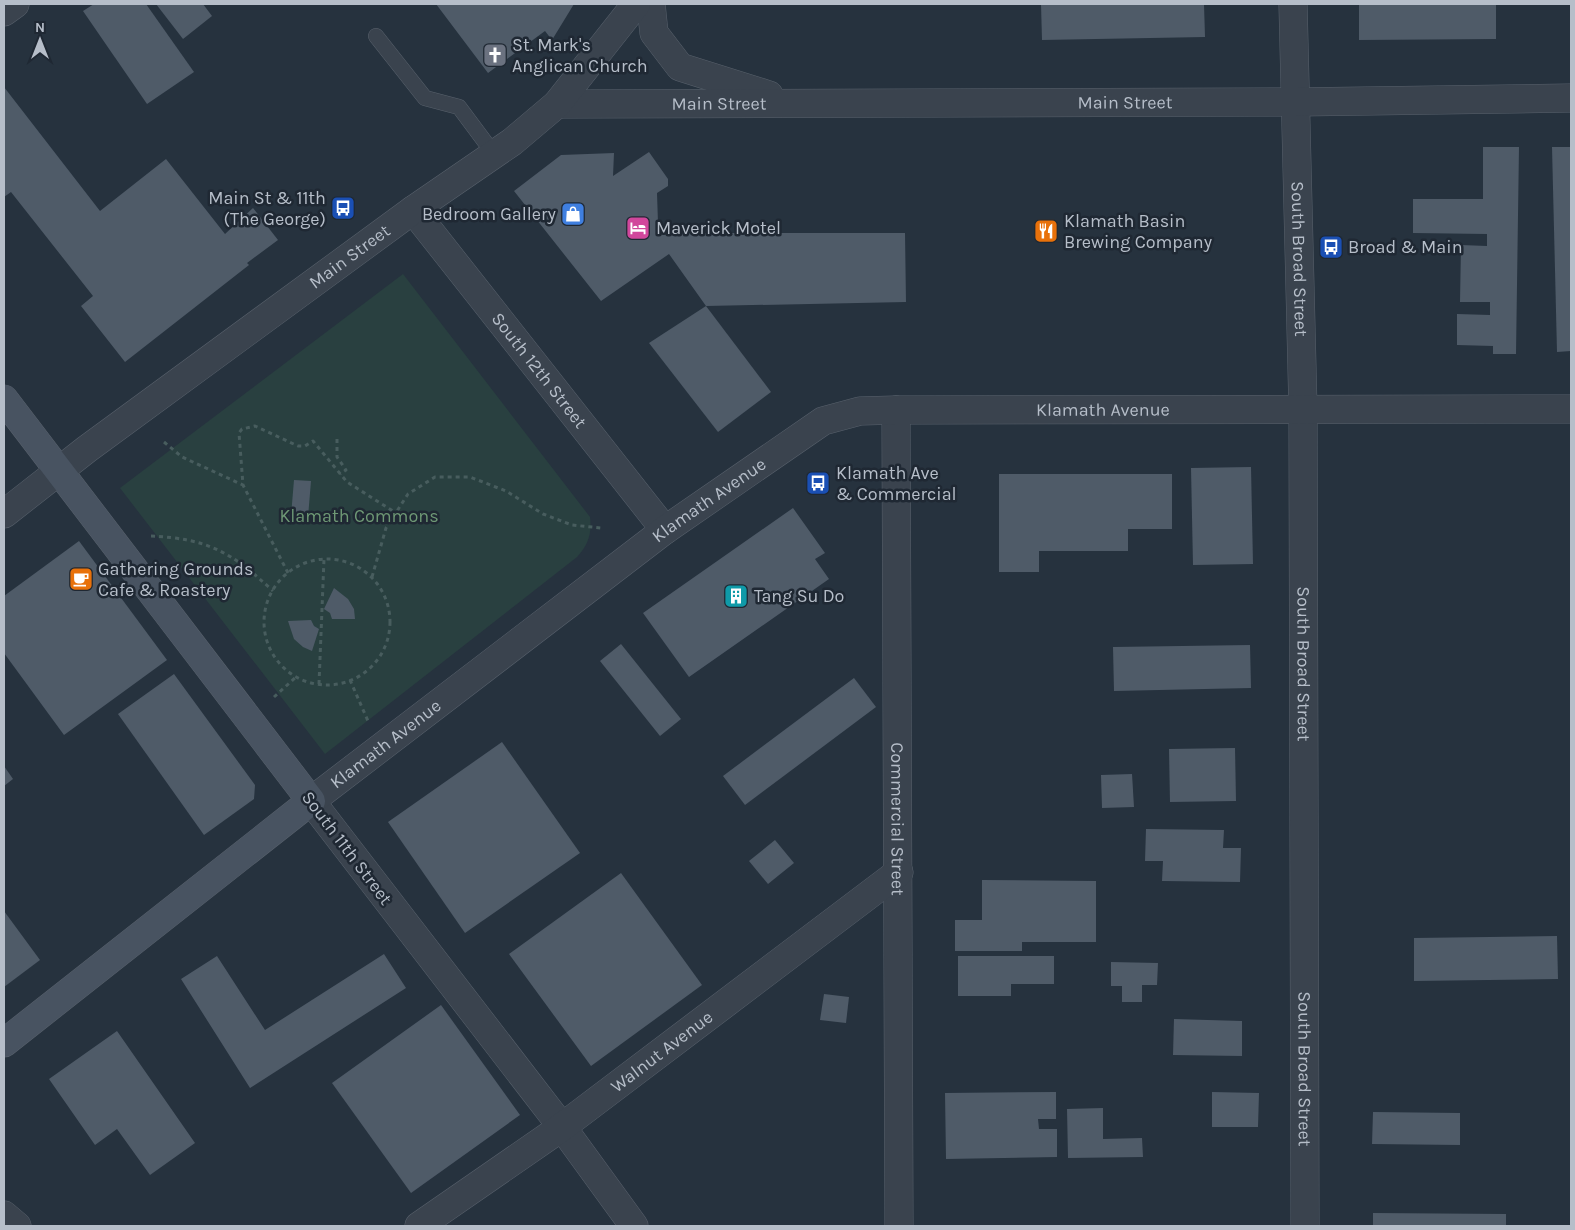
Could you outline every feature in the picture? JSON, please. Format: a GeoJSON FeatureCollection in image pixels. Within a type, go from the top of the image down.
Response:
{"type":"FeatureCollection","features":[{"type":"Feature","properties":{"kind":"main road","name":"South 11th Street"},"geometry":{"type":"LineString","coordinates":[[4,399],[311,801]]}},
{"type":"Feature","properties":{"kind":"main road","name":"Klamath Avenue"},"geometry":{"type":"LineString","coordinates":[[4,1043],[311,801]]}},
{"type":"Feature","properties":{"kind":"street"},"geometry":{"type":"LineString","coordinates":[[4,12],[15,4]]}},
{"type":"Feature","properties":{"kind":"street"},"geometry":{"type":"LineString","coordinates":[[557,104],[636,4]]}},
{"type":"Feature","properties":{"kind":"street"},"geometry":{"type":"LineString","coordinates":[[651,4],[654,33],[680,67],[796,103]]}},
{"type":"Feature","properties":{"kind":"street","name":"South Broad Street"},"geometry":{"type":"LineString","coordinates":[[1293,4],[1302,410],[1305,1226]]}},
{"type":"Feature","properties":{"kind":"street","name":"Main Street"},"geometry":{"type":"LineString","coordinates":[[4,514],[58,470],[413,210],[494,154],[557,104],[1296,102],[1571,98]]}},
{"type":"Feature","properties":{"kind":"street","name":"South 12th Street"},"geometry":{"type":"LineString","coordinates":[[413,210],[665,530]]}},
{"type":"Feature","properties":{"kind":"street","name":"Klamath Avenue"},"geometry":{"type":"LineString","coordinates":[[311,801],[665,530],[823,421],[860,412],[896,410],[1571,409]]}},
{"type":"Feature","properties":{"kind":"street","name":"Commercial Street"},"geometry":{"type":"LineString","coordinates":[[896,410],[899,1226]]}},
{"type":"Feature","properties":{"kind":"street","name":"South 11th Street"},"geometry":{"type":"LineString","coordinates":[[311,801],[562,1127],[634,1226]]}},
{"type":"Feature","properties":{"kind":"street","name":"Walnut Avenue"},"geometry":{"type":"LineString","coordinates":[[419,1226],[562,1127],[899,872]]}},
{"type":"Feature","properties":{"kind":"street"},"geometry":{"type":"LineString","coordinates":[[4,1215],[17,1226]]}},
{"type":"Feature","properties":{"kind":"lane"},"geometry":{"type":"LineString","coordinates":[[376,36],[425,98],[459,107],[494,154]]}},
{"type":"Feature","properties":{"kind":"path"},"geometry":{"type":"LineString","coordinates":[[288,573],[243,485],[239,434],[242,429],[254,426],[298,446],[305,446],[313,442],[347,482],[396,513]]}},
{"type":"Feature","properties":{"kind":"path"},"geometry":{"type":"LineString","coordinates":[[337,439],[337,457],[346,470],[340,474]]}},
{"type":"Feature","properties":{"kind":"path"},"geometry":{"type":"LineString","coordinates":[[164,442],[182,457],[243,485]]}},
{"type":"Feature","properties":{"kind":"path"},"geometry":{"type":"LineString","coordinates":[[372,577],[386,528],[408,494],[435,478],[470,477],[506,491],[543,514],[572,525],[601,528]]}},
{"type":"Feature","properties":{"kind":"path"},"geometry":{"type":"LineString","coordinates":[[151,536],[184,537],[221,550],[250,569],[273,591]]}},
{"type":"Feature","properties":{"kind":"path"},"geometry":{"type":"LineString","coordinates":[[319,684],[324,559]]}},
{"type":"Feature","properties":{"kind":"path"},"geometry":{"type":"LineString","coordinates":[[324,559],[344,561],[359,567],[372,577],[382,590],[389,605],[391,622],[389,638],[373,666],[350,680],[328,685],[296,677],[283,667],[273,654],[266,639],[264,622],[266,606],[273,591],[288,573],[311,561],[324,559]]}},
{"type":"Feature","properties":{"kind":"path"},"geometry":{"type":"LineString","coordinates":[[274,697],[296,677]]}},
{"type":"Feature","properties":{"kind":"path"},"geometry":{"type":"LineString","coordinates":[[350,680],[368,721]]}},
{"type":"Feature","properties":{"kind":"green space","name":"Klamath Commons"},"geometry":{"type":"Polygon","coordinates":[[[403,274],[590,517],[590,534],[584,548],[577,557],[325,754],[120,488],[403,274]]]}},
{"type":"Feature","properties":{"kind":"building"},"geometry":{"type":"Polygon","coordinates":[[[94,4],[146,4],[194,72],[147,104],[83,11],[94,4]]]}},
{"type":"Feature","properties":{"kind":"building"},"geometry":{"type":"Polygon","coordinates":[[[156,4],[203,4],[212,16],[183,39],[156,4]]]}},
{"type":"Feature","properties":{"kind":"building"},"geometry":{"type":"Polygon","coordinates":[[[436,4],[574,4],[552,40],[545,31],[488,73],[436,4]]]}},
{"type":"Feature","properties":{"kind":"building"},"geometry":{"type":"Polygon","coordinates":[[[1041,4],[1204,4],[1205,37],[1042,40],[1041,4]]]}},
{"type":"Feature","properties":{"kind":"building"},"geometry":{"type":"Polygon","coordinates":[[[1359,4],[1496,4],[1496,39],[1359,40],[1359,4]]]}},
{"type":"Feature","properties":{"kind":"building"},"geometry":{"type":"Polygon","coordinates":[[[4,87],[100,211],[166,159],[225,234],[253,208],[278,240],[125,362],[81,306],[93,296],[11,192],[4,197],[4,87]]]}},
{"type":"Feature","properties":{"kind":"building"},"geometry":{"type":"Polygon","coordinates":[[[1483,147],[1519,147],[1516,354],[1493,354],[1493,346],[1457,345],[1457,314],[1490,315],[1490,302],[1460,302],[1461,245],[1487,246],[1487,234],[1413,233],[1413,199],[1483,199],[1483,147]]]}},
{"type":"Feature","properties":{"kind":"building"},"geometry":{"type":"Polygon","coordinates":[[[1552,147],[1571,147],[1571,351],[1557,352],[1552,147]]]}},
{"type":"Feature","properties":{"kind":"building","name":"Maverick Motel"},"geometry":{"type":"Polygon","coordinates":[[[649,152],[668,179],[668,186],[657,193],[658,223],[667,233],[905,233],[906,302],[706,306],[669,254],[601,301],[514,191],[561,155],[614,153],[613,176],[649,152]]]}},
{"type":"Feature","properties":{"kind":"building"},"geometry":{"type":"Polygon","coordinates":[[[706,306],[771,392],[718,432],[649,343],[706,306]]]}},
{"type":"Feature","properties":{"kind":"building"},"geometry":{"type":"Polygon","coordinates":[[[1251,467],[1253,564],[1193,565],[1191,468],[1251,467]]]}},
{"type":"Feature","properties":{"kind":"building"},"geometry":{"type":"Polygon","coordinates":[[[999,474],[1172,474],[1172,529],[1128,529],[1128,551],[1039,551],[1039,572],[999,572],[999,474]]]}},
{"type":"Feature","properties":{"kind":"building"},"geometry":{"type":"Polygon","coordinates":[[[294,480],[311,481],[308,517],[291,516],[294,480]]]}},
{"type":"Feature","properties":{"kind":"building","name":"Tang Su Do"},"geometry":{"type":"Polygon","coordinates":[[[793,508],[825,553],[815,559],[829,579],[689,677],[643,613],[793,508]]]}},
{"type":"Feature","properties":{"kind":"building"},"geometry":{"type":"Polygon","coordinates":[[[79,541],[167,660],[64,735],[4,653],[4,596],[79,541]]]}},
{"type":"Feature","properties":{"kind":"building"},"geometry":{"type":"Polygon","coordinates":[[[334,588],[348,599],[354,609],[355,619],[332,619],[330,613],[324,609],[334,588]]]}},
{"type":"Feature","properties":{"kind":"building"},"geometry":{"type":"Polygon","coordinates":[[[311,620],[314,626],[319,629],[312,651],[303,647],[294,639],[288,621],[311,620]]]}},
{"type":"Feature","properties":{"kind":"building"},"geometry":{"type":"Polygon","coordinates":[[[621,644],[681,719],[660,736],[600,661],[621,644]]]}},
{"type":"Feature","properties":{"kind":"building"},"geometry":{"type":"Polygon","coordinates":[[[1250,645],[1251,688],[1114,691],[1113,647],[1250,645]]]}},
{"type":"Feature","properties":{"kind":"building"},"geometry":{"type":"Polygon","coordinates":[[[174,674],[255,785],[254,799],[204,835],[118,714],[174,674]]]}},
{"type":"Feature","properties":{"kind":"building"},"geometry":{"type":"Polygon","coordinates":[[[854,678],[876,707],[745,805],[723,776],[854,678]]]}},
{"type":"Feature","properties":{"kind":"building"},"geometry":{"type":"Polygon","coordinates":[[[502,742],[580,853],[465,933],[388,822],[502,742]]]}},
{"type":"Feature","properties":{"kind":"building"},"geometry":{"type":"Polygon","coordinates":[[[1235,748],[1236,801],[1170,802],[1169,749],[1235,748]]]}},
{"type":"Feature","properties":{"kind":"building"},"geometry":{"type":"Polygon","coordinates":[[[4,766],[13,779],[4,786],[4,766]]]}},
{"type":"Feature","properties":{"kind":"building"},"geometry":{"type":"Polygon","coordinates":[[[1132,774],[1134,807],[1102,808],[1101,775],[1132,774]]]}},
{"type":"Feature","properties":{"kind":"building"},"geometry":{"type":"Polygon","coordinates":[[[1146,829],[1224,830],[1223,848],[1241,848],[1240,882],[1162,881],[1163,861],[1145,861],[1146,829]]]}},
{"type":"Feature","properties":{"kind":"building"},"geometry":{"type":"Polygon","coordinates":[[[775,840],[794,863],[768,884],[749,861],[775,840]]]}},
{"type":"Feature","properties":{"kind":"building"},"geometry":{"type":"Polygon","coordinates":[[[621,873],[702,985],[591,1066],[509,954],[621,873]]]}},
{"type":"Feature","properties":{"kind":"building"},"geometry":{"type":"Polygon","coordinates":[[[982,880],[1096,881],[1096,942],[1022,942],[1022,951],[955,951],[955,920],[982,920],[982,880]]]}},
{"type":"Feature","properties":{"kind":"building"},"geometry":{"type":"Polygon","coordinates":[[[4,911],[40,960],[4,987],[4,911]]]}},
{"type":"Feature","properties":{"kind":"building"},"geometry":{"type":"Polygon","coordinates":[[[1557,936],[1558,979],[1414,981],[1414,938],[1557,936]]]}},
{"type":"Feature","properties":{"kind":"building"},"geometry":{"type":"Polygon","coordinates":[[[384,954],[406,988],[250,1088],[181,979],[217,956],[265,1030],[384,954]]]}},
{"type":"Feature","properties":{"kind":"building"},"geometry":{"type":"Polygon","coordinates":[[[958,956],[1054,956],[1054,984],[1011,984],[1011,996],[958,996],[958,956]]]}},
{"type":"Feature","properties":{"kind":"building"},"geometry":{"type":"Polygon","coordinates":[[[1111,962],[1158,963],[1157,985],[1142,985],[1142,1002],[1122,1002],[1122,986],[1111,986],[1111,962]]]}},
{"type":"Feature","properties":{"kind":"building"},"geometry":{"type":"Polygon","coordinates":[[[824,994],[849,997],[846,1023],[820,1020],[824,994]]]}},
{"type":"Feature","properties":{"kind":"building"},"geometry":{"type":"Polygon","coordinates":[[[441,1005],[520,1115],[411,1193],[332,1083],[441,1005]]]}},
{"type":"Feature","properties":{"kind":"building"},"geometry":{"type":"Polygon","coordinates":[[[1174,1019],[1242,1021],[1242,1056],[1173,1055],[1174,1019]]]}},
{"type":"Feature","properties":{"kind":"building"},"geometry":{"type":"Polygon","coordinates":[[[117,1031],[195,1143],[150,1175],[117,1129],[95,1145],[49,1079],[117,1031]]]}},
{"type":"Feature","properties":{"kind":"building"},"geometry":{"type":"Polygon","coordinates":[[[1056,1092],[1056,1119],[1038,1119],[1039,1129],[1057,1129],[1057,1157],[946,1159],[945,1093],[1056,1092]]]}},
{"type":"Feature","properties":{"kind":"building"},"geometry":{"type":"Polygon","coordinates":[[[1212,1092],[1259,1093],[1258,1127],[1212,1127],[1212,1092]]]}},
{"type":"Feature","properties":{"kind":"building"},"geometry":{"type":"Polygon","coordinates":[[[1103,1108],[1103,1139],[1142,1138],[1143,1157],[1068,1158],[1067,1109],[1103,1108]]]}},
{"type":"Feature","properties":{"kind":"building"},"geometry":{"type":"Polygon","coordinates":[[[1373,1112],[1460,1113],[1460,1145],[1372,1144],[1373,1112]]]}},
{"type":"Feature","properties":{"kind":"building"},"geometry":{"type":"Polygon","coordinates":[[[1373,1213],[1506,1214],[1506,1226],[1373,1226],[1373,1213]]]}},
{"type":"Feature","properties":{"kind":"place","name":"St. Mark's Anglican Church"},"geometry":{"type":"Point","coordinates":[495,55]}},
{"type":"Feature","properties":{"kind":"place","name":"Main St & 11th (The George)"},"geometry":{"type":"Point","coordinates":[343,208]}},
{"type":"Feature","properties":{"kind":"place","name":"Bedroom Gallery"},"geometry":{"type":"Point","coordinates":[573,214]}},
{"type":"Feature","properties":{"kind":"place","name":"Maverick Motel"},"geometry":{"type":"Point","coordinates":[638,228]}},
{"type":"Feature","properties":{"kind":"place","name":"Klamath Basin Brewing Company"},"geometry":{"type":"Point","coordinates":[1046,231]}},
{"type":"Feature","properties":{"kind":"place","name":"Broad & Main"},"geometry":{"type":"Point","coordinates":[1331,247]}},
{"type":"Feature","properties":{"kind":"place","name":"Klamath Ave & Commercial"},"geometry":{"type":"Point","coordinates":[818,483]}},
{"type":"Feature","properties":{"kind":"place","name":"Gathering Grounds Cafe & Roastery"},"geometry":{"type":"Point","coordinates":[81,579]}},
{"type":"Feature","properties":{"kind":"place","name":"Tang Su Do"},"geometry":{"type":"Point","coordinates":[736,596]}}]}
